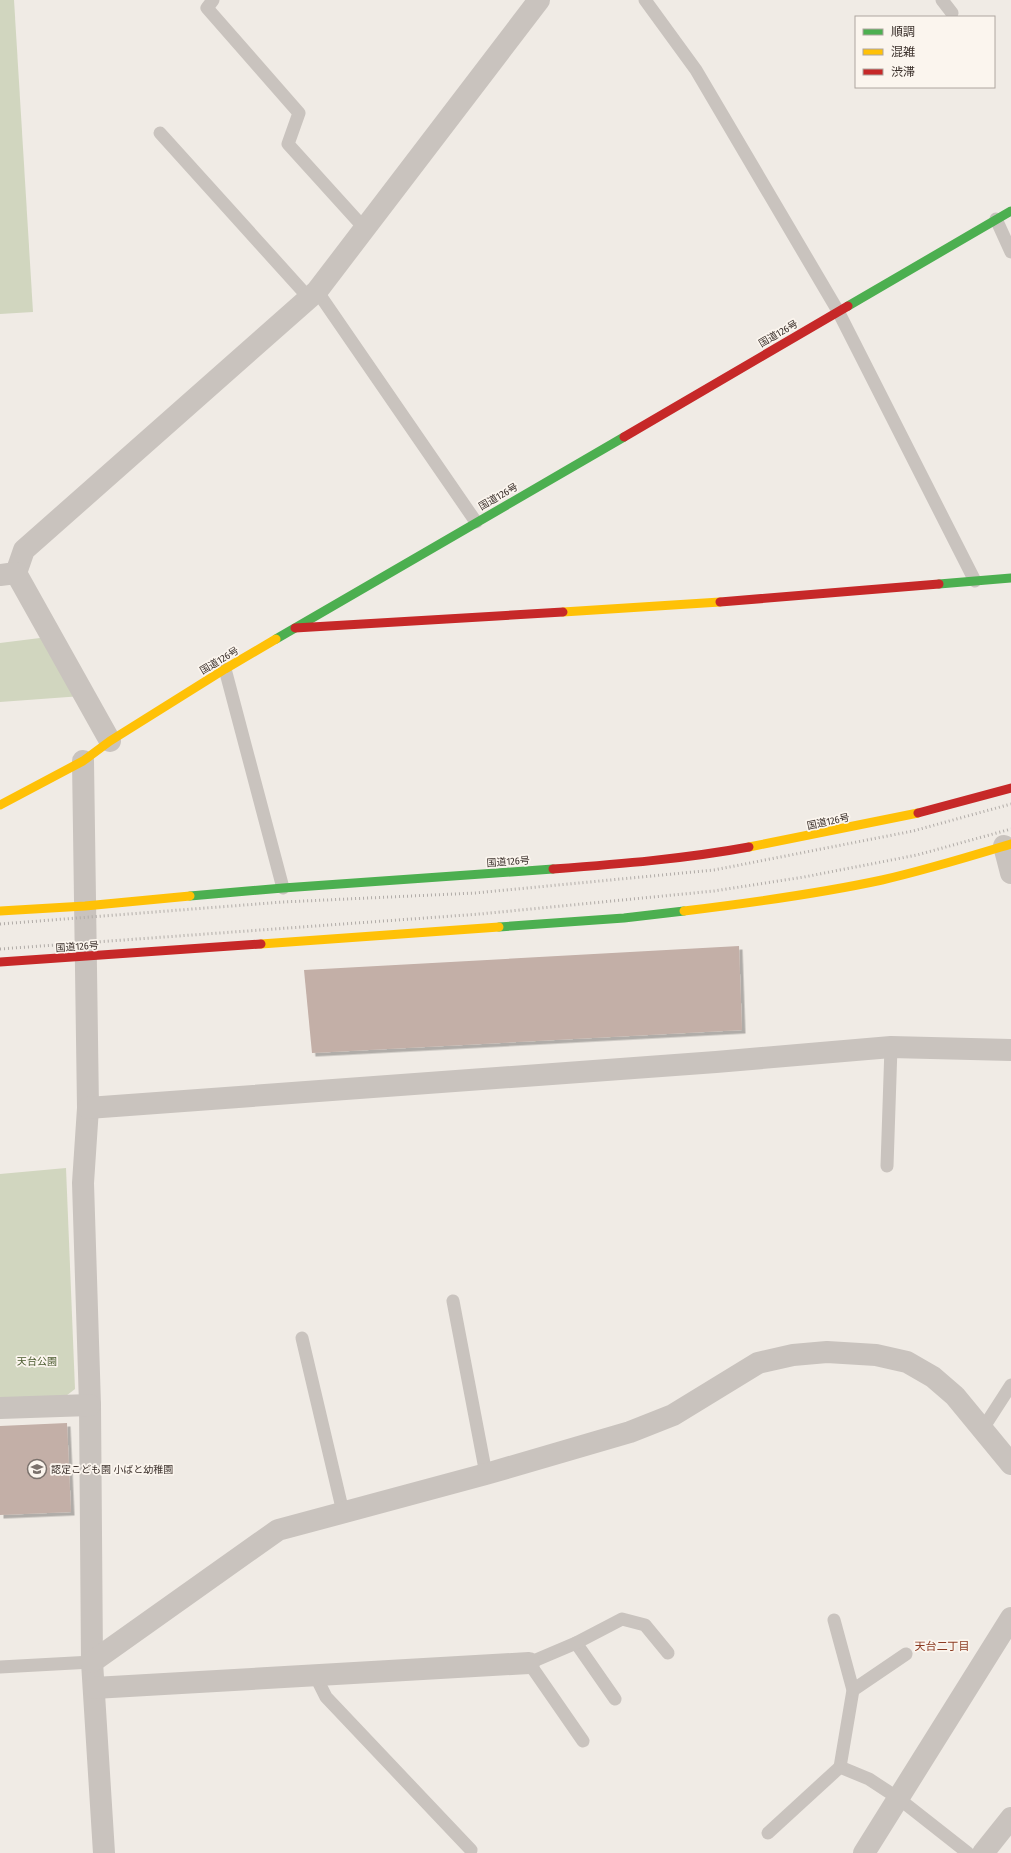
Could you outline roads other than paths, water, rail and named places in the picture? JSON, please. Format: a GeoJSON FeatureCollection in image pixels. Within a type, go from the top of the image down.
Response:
{"type":"FeatureCollection","features":[{"type":"Feature","properties":{"kind":"main road","name":"国道126号"},"geometry":{"type":"LineString","coordinates":[[0,805],[83,761],[110,741],[225,669],[1011,211]]}},
{"type":"Feature","properties":{"kind":"main road"},"geometry":{"type":"LineString","coordinates":[[295,628],[703,604],[1011,578]]}},
{"type":"Feature","properties":{"kind":"main road","name":"国道126号"},"geometry":{"type":"LineString","coordinates":[[0,912],[85,906],[283,888],[622,864],[711,854],[908,816],[1011,788]]}},
{"type":"Feature","properties":{"kind":"main road","name":"国道126号"},"geometry":{"type":"LineString","coordinates":[[0,962],[624,918],[706,909],[809,894],[918,872],[1008,845]]}},
{"type":"Feature","properties":{"kind":"street"},"geometry":{"type":"LineString","coordinates":[[110,741],[8,574],[24,550],[313,294],[365,229],[539,0]]}},
{"type":"Feature","properties":{"kind":"street"},"geometry":{"type":"LineString","coordinates":[[83,761],[88,1108],[83,1183],[90,1405],[92,1662],[104,1853]]}},
{"type":"Feature","properties":{"kind":"street"},"geometry":{"type":"LineString","coordinates":[[1008,845],[1011,873]]}},
{"type":"Feature","properties":{"kind":"street"},"geometry":{"type":"LineString","coordinates":[[88,1108],[701,1064],[891,1047],[1011,1050]]}},
{"type":"Feature","properties":{"kind":"street"},"geometry":{"type":"LineString","coordinates":[[92,1662],[278,1530],[486,1474],[630,1432],[673,1415],[758,1363],[793,1355],[827,1352],[876,1355],[907,1362],[933,1376],[955,1396],[1011,1464]]}},
{"type":"Feature","properties":{"kind":"street"},"geometry":{"type":"LineString","coordinates":[[0,1408],[90,1405]]}},
{"type":"Feature","properties":{"kind":"street"},"geometry":{"type":"LineString","coordinates":[[864,1853],[1011,1618]]}},
{"type":"Feature","properties":{"kind":"street"},"geometry":{"type":"LineString","coordinates":[[94,1688],[529,1663]]}},
{"type":"Feature","properties":{"kind":"street"},"geometry":{"type":"LineString","coordinates":[[984,1853],[1011,1818]]}},
{"type":"Feature","properties":{"kind":"lane"},"geometry":{"type":"LineString","coordinates":[[213,0],[207,8],[299,113],[288,144],[365,229]]}},
{"type":"Feature","properties":{"kind":"lane"},"geometry":{"type":"LineString","coordinates":[[645,0],[696,70],[838,311],[975,581]]}},
{"type":"Feature","properties":{"kind":"lane"},"geometry":{"type":"LineString","coordinates":[[942,0],[952,13]]}},
{"type":"Feature","properties":{"kind":"lane"},"geometry":{"type":"LineString","coordinates":[[160,133],[313,294],[476,522]]}},
{"type":"Feature","properties":{"kind":"lane"},"geometry":{"type":"LineString","coordinates":[[996,220],[1011,252]]}},
{"type":"Feature","properties":{"kind":"lane"},"geometry":{"type":"LineString","coordinates":[[225,669],[283,888]]}},
{"type":"Feature","properties":{"kind":"lane"},"geometry":{"type":"LineString","coordinates":[[887,1166],[891,1047]]}},
{"type":"Feature","properties":{"kind":"lane"},"geometry":{"type":"LineString","coordinates":[[453,1301],[486,1474]]}},
{"type":"Feature","properties":{"kind":"lane"},"geometry":{"type":"LineString","coordinates":[[302,1338],[343,1512]]}},
{"type":"Feature","properties":{"kind":"lane"},"geometry":{"type":"LineString","coordinates":[[982,1430],[1011,1385]]}},
{"type":"Feature","properties":{"kind":"lane"},"geometry":{"type":"LineString","coordinates":[[583,1741],[529,1663],[576,1643],[622,1619],[645,1624],[668,1653]]}},
{"type":"Feature","properties":{"kind":"lane"},"geometry":{"type":"LineString","coordinates":[[768,1834],[840,1767],[853,1690],[834,1620]]}},
{"type":"Feature","properties":{"kind":"lane"},"geometry":{"type":"LineString","coordinates":[[576,1643],[615,1699]]}},
{"type":"Feature","properties":{"kind":"lane"},"geometry":{"type":"LineString","coordinates":[[853,1690],[906,1654]]}},
{"type":"Feature","properties":{"kind":"lane"},"geometry":{"type":"LineString","coordinates":[[0,1667],[92,1662]]}},
{"type":"Feature","properties":{"kind":"lane"},"geometry":{"type":"LineString","coordinates":[[315,1675],[326,1698],[471,1850]]}},
{"type":"Feature","properties":{"kind":"lane"},"geometry":{"type":"LineString","coordinates":[[840,1767],[869,1778],[898,1798],[968,1853]]}},
{"type":"Feature","properties":{"kind":"railway"},"geometry":{"type":"LineString","coordinates":[[0,924],[283,902],[475,893],[714,870],[913,831],[1011,804]]}},
{"type":"Feature","properties":{"kind":"railway"},"geometry":{"type":"LineString","coordinates":[[0,949],[480,914],[714,891],[804,877],[917,855],[1011,829]]}},
{"type":"Feature","properties":{"kind":"place","name":"認定こども園 小ばと幼稚園"},"geometry":{"type":"Point","coordinates":[37,1469]}},
{"type":"Feature","properties":{"kind":"district","name":"天台二丁目"},"geometry":{"type":"Point","coordinates":[942,1646]}},
{"type":"Feature","properties":{"kind":"park label","name":"天台公園"},"geometry":{"type":"Point","coordinates":[37,1361]}}]}
